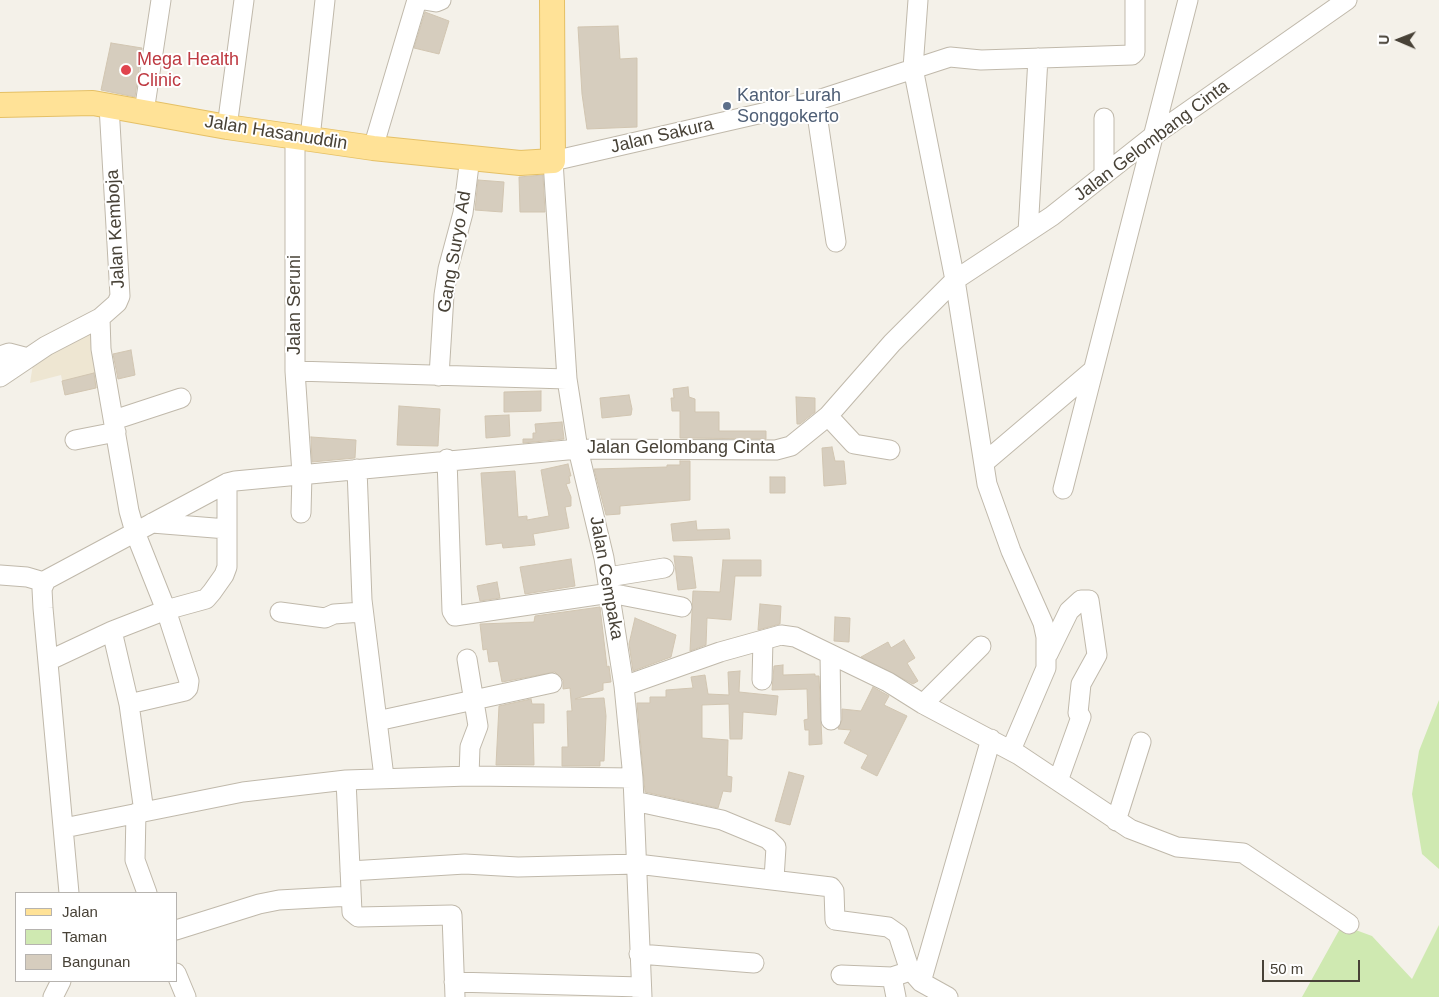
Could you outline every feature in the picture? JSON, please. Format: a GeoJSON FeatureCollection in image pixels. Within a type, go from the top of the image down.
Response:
{"type":"FeatureCollection","features":[{"type":"Feature","properties":{"kind":"main road"},"geometry":{"type":"LineString","coordinates":[[552,0],[554,161]]}},
{"type":"Feature","properties":{"kind":"main road","name":"Jalan Hasanuddin"},"geometry":{"type":"LineString","coordinates":[[0,105],[72,102],[109,106],[227,127],[373,148],[520,163],[554,161]]}},
{"type":"Feature","properties":{"kind":"street"},"geometry":{"type":"LineString","coordinates":[[144,112],[161,0]]}},
{"type":"Feature","properties":{"kind":"street"},"geometry":{"type":"LineString","coordinates":[[227,127],[244,0]]}},
{"type":"Feature","properties":{"kind":"street","name":"Jalan Seruni"},"geometry":{"type":"LineString","coordinates":[[301,513],[302,474],[295,371],[302,137],[325,0]]}},
{"type":"Feature","properties":{"kind":"street"},"geometry":{"type":"LineString","coordinates":[[373,148],[417,0]]}},
{"type":"Feature","properties":{"kind":"street"},"geometry":{"type":"LineString","coordinates":[[424,0],[436,2],[441,0]]}},
{"type":"Feature","properties":{"kind":"street"},"geometry":{"type":"LineString","coordinates":[[918,0],[914,68],[954,280],[985,462],[987,484],[1011,551],[1042,623],[1048,654]]}},
{"type":"Feature","properties":{"kind":"street","name":"Jalan Sakura"},"geometry":{"type":"LineString","coordinates":[[554,161],[815,101],[950,57],[981,60],[1133,54],[1135,0]]}},
{"type":"Feature","properties":{"kind":"street"},"geometry":{"type":"LineString","coordinates":[[1063,489],[1188,0]]}},
{"type":"Feature","properties":{"kind":"street","name":"Jalan Gelombang Cinta"},"geometry":{"type":"LineString","coordinates":[[227,483],[302,474],[578,449],[776,450],[792,446],[828,416],[892,343],[954,280],[1028,232],[1153,136],[1347,0]]}},
{"type":"Feature","properties":{"kind":"street"},"geometry":{"type":"LineString","coordinates":[[1028,232],[1038,58]]}},
{"type":"Feature","properties":{"kind":"street"},"geometry":{"type":"LineString","coordinates":[[815,101],[836,242]]}},
{"type":"Feature","properties":{"kind":"street","name":"Jalan Kemboja"},"geometry":{"type":"LineString","coordinates":[[0,377],[28,358],[100,318],[117,303],[121,286],[109,106]]}},
{"type":"Feature","properties":{"kind":"street"},"geometry":{"type":"LineString","coordinates":[[1104,118],[1104,175]]}},
{"type":"Feature","properties":{"kind":"street","name":"Gang Suryo Ad"},"geometry":{"type":"LineString","coordinates":[[439,376],[444,294],[448,268],[463,213],[470,157]]}},
{"type":"Feature","properties":{"kind":"street","name":"Jalan Cempaka"},"geometry":{"type":"LineString","coordinates":[[554,161],[567,379],[578,449],[597,520],[624,686],[633,778],[642,992]]}},
{"type":"Feature","properties":{"kind":"street"},"geometry":{"type":"LineString","coordinates":[[100,318],[101,349],[127,500],[135,532],[166,610],[189,681],[188,688],[129,704]]}},
{"type":"Feature","properties":{"kind":"street"},"geometry":{"type":"LineString","coordinates":[[0,356],[9,353],[28,358]]}},
{"type":"Feature","properties":{"kind":"street"},"geometry":{"type":"LineString","coordinates":[[295,371],[567,379]]}},
{"type":"Feature","properties":{"kind":"street"},"geometry":{"type":"LineString","coordinates":[[985,462],[1092,371]]}},
{"type":"Feature","properties":{"kind":"street"},"geometry":{"type":"LineString","coordinates":[[75,440],[115,426],[181,398]]}},
{"type":"Feature","properties":{"kind":"street"},"geometry":{"type":"LineString","coordinates":[[828,416],[854,444],[890,450]]}},
{"type":"Feature","properties":{"kind":"street"},"geometry":{"type":"LineString","coordinates":[[447,460],[452,611],[455,616],[609,585],[664,568]]}},
{"type":"Feature","properties":{"kind":"street"},"geometry":{"type":"LineString","coordinates":[[357,469],[363,612],[384,777]]}},
{"type":"Feature","properties":{"kind":"street"},"geometry":{"type":"LineString","coordinates":[[0,575],[27,577],[44,582],[227,483],[226,571],[206,599],[166,610],[112,631],[48,661]]}},
{"type":"Feature","properties":{"kind":"street"},"geometry":{"type":"LineString","coordinates":[[152,523],[227,529]]}},
{"type":"Feature","properties":{"kind":"street"},"geometry":{"type":"LineString","coordinates":[[44,582],[48,661],[69,892]]}},
{"type":"Feature","properties":{"kind":"street"},"geometry":{"type":"LineString","coordinates":[[609,585],[682,607]]}},
{"type":"Feature","properties":{"kind":"street"},"geometry":{"type":"LineString","coordinates":[[1011,750],[1046,668],[1048,654],[1069,611],[1080,600],[1089,600],[1097,655],[1082,684],[1078,713],[1081,717],[1058,781]]}},
{"type":"Feature","properties":{"kind":"street"},"geometry":{"type":"LineString","coordinates":[[280,612],[325,618],[334,614],[363,612]]}},
{"type":"Feature","properties":{"kind":"street"},"geometry":{"type":"LineString","coordinates":[[112,631],[129,704],[140,812],[135,860],[147,892]]}},
{"type":"Feature","properties":{"kind":"street"},"geometry":{"type":"LineString","coordinates":[[624,686],[720,652],[763,640],[788,636],[804,641],[888,682],[923,704],[1011,750],[1130,829],[1177,846],[1230,850],[1251,856],[1349,924]]}},
{"type":"Feature","properties":{"kind":"street"},"geometry":{"type":"LineString","coordinates":[[762,680],[763,640]]}},
{"type":"Feature","properties":{"kind":"street"},"geometry":{"type":"LineString","coordinates":[[923,704],[981,646]]}},
{"type":"Feature","properties":{"kind":"street"},"geometry":{"type":"LineString","coordinates":[[830,654],[831,720]]}},
{"type":"Feature","properties":{"kind":"street"},"geometry":{"type":"LineString","coordinates":[[467,659],[478,726],[470,747],[469,776]]}},
{"type":"Feature","properties":{"kind":"street"},"geometry":{"type":"LineString","coordinates":[[377,721],[552,683]]}},
{"type":"Feature","properties":{"kind":"street"},"geometry":{"type":"LineString","coordinates":[[916,976],[991,739]]}},
{"type":"Feature","properties":{"kind":"street"},"geometry":{"type":"LineString","coordinates":[[1116,821],[1140,742]]}},
{"type":"Feature","properties":{"kind":"street"},"geometry":{"type":"LineString","coordinates":[[64,828],[243,792],[346,780],[384,777],[469,776],[633,778]]}},
{"type":"Feature","properties":{"kind":"street"},"geometry":{"type":"LineString","coordinates":[[346,780],[352,912],[358,917],[452,915],[454,990],[642,992]]}},
{"type":"Feature","properties":{"kind":"street"},"geometry":{"type":"LineString","coordinates":[[634,801],[722,820],[768,839],[776,847],[774,879]]}},
{"type":"Feature","properties":{"kind":"street"},"geometry":{"type":"LineString","coordinates":[[350,871],[465,864],[518,867],[637,864],[831,887],[834,891],[836,920],[892,929],[898,934],[916,976],[948,997]]}},
{"type":"Feature","properties":{"kind":"street"},"geometry":{"type":"LineString","coordinates":[[178,929],[259,904],[279,900],[352,896]]}},
{"type":"Feature","properties":{"kind":"street"},"geometry":{"type":"LineString","coordinates":[[640,954],[754,963]]}},
{"type":"Feature","properties":{"kind":"street"},"geometry":{"type":"LineString","coordinates":[[841,975],[916,976]]}},
{"type":"Feature","properties":{"kind":"street"},"geometry":{"type":"LineString","coordinates":[[178,977],[186,997]]}},
{"type":"Feature","properties":{"kind":"street"},"geometry":{"type":"LineString","coordinates":[[892,977],[896,997]]}},
{"type":"Feature","properties":{"kind":"street"},"geometry":{"type":"LineString","coordinates":[[53,997],[61,982]]}},
{"type":"Feature","properties":{"kind":"shaded area"},"geometry":{"type":"Polygon","coordinates":[[[96,327],[106,386],[65,395],[61,375],[30,383],[33,364],[96,327]]]}},
{"type":"Feature","properties":{"kind":"green space"},"geometry":{"type":"Polygon","coordinates":[[[1439,700],[1439,869],[1422,854],[1412,794],[1419,751],[1439,700]]]}},
{"type":"Feature","properties":{"kind":"green space"},"geometry":{"type":"Polygon","coordinates":[[[1342,925],[1372,936],[1412,979],[1439,925],[1439,997],[1302,997],[1342,925]]]}},
{"type":"Feature","properties":{"kind":"building"},"geometry":{"type":"Polygon","coordinates":[[[425,12],[449,21],[439,54],[414,48],[425,12]]]}},
{"type":"Feature","properties":{"kind":"building"},"geometry":{"type":"Polygon","coordinates":[[[618,26],[620,59],[637,58],[637,127],[587,129],[582,94],[578,27],[618,26]]]}},
{"type":"Feature","properties":{"kind":"building","name":"Mega Health Clinic"},"geometry":{"type":"Polygon","coordinates":[[[111,43],[142,48],[135,97],[101,90],[111,43]]]}},
{"type":"Feature","properties":{"kind":"building"},"geometry":{"type":"Polygon","coordinates":[[[543,175],[545,212],[520,212],[519,177],[543,175]]]}},
{"type":"Feature","properties":{"kind":"building"},"geometry":{"type":"Polygon","coordinates":[[[478,180],[504,182],[502,212],[475,210],[478,180]]]}},
{"type":"Feature","properties":{"kind":"building"},"geometry":{"type":"Polygon","coordinates":[[[131,350],[135,375],[118,379],[113,354],[131,350]]]}},
{"type":"Feature","properties":{"kind":"building"},"geometry":{"type":"Polygon","coordinates":[[[94,373],[96,388],[65,395],[62,381],[94,373]]]}},
{"type":"Feature","properties":{"kind":"building"},"geometry":{"type":"Polygon","coordinates":[[[688,387],[689,397],[695,399],[695,412],[719,412],[719,431],[766,431],[766,439],[680,438],[680,411],[672,411],[671,398],[674,398],[673,389],[688,387]]]}},
{"type":"Feature","properties":{"kind":"building"},"geometry":{"type":"Polygon","coordinates":[[[541,391],[541,411],[504,412],[504,392],[541,391]]]}},
{"type":"Feature","properties":{"kind":"building"},"geometry":{"type":"Polygon","coordinates":[[[629,395],[632,409],[631,415],[602,418],[600,398],[629,395]]]}},
{"type":"Feature","properties":{"kind":"building"},"geometry":{"type":"Polygon","coordinates":[[[796,397],[815,398],[815,412],[800,424],[797,424],[796,397]]]}},
{"type":"Feature","properties":{"kind":"building"},"geometry":{"type":"Polygon","coordinates":[[[399,406],[440,409],[438,446],[397,445],[399,406]]]}},
{"type":"Feature","properties":{"kind":"building"},"geometry":{"type":"Polygon","coordinates":[[[509,415],[510,436],[486,438],[485,416],[509,415]]]}},
{"type":"Feature","properties":{"kind":"building"},"geometry":{"type":"Polygon","coordinates":[[[562,422],[564,439],[523,443],[523,439],[533,439],[533,433],[536,433],[535,424],[562,422]]]}},
{"type":"Feature","properties":{"kind":"building"},"geometry":{"type":"Polygon","coordinates":[[[311,437],[356,440],[355,458],[312,462],[311,437]]]}},
{"type":"Feature","properties":{"kind":"building"},"geometry":{"type":"Polygon","coordinates":[[[832,447],[835,461],[844,461],[846,484],[824,486],[822,448],[832,447]]]}},
{"type":"Feature","properties":{"kind":"building"},"geometry":{"type":"Polygon","coordinates":[[[680,461],[690,461],[690,500],[620,506],[620,514],[606,515],[594,469],[667,467],[667,465],[680,465],[680,461]]]}},
{"type":"Feature","properties":{"kind":"building"},"geometry":{"type":"Polygon","coordinates":[[[568,464],[571,476],[569,476],[570,483],[566,484],[571,497],[571,506],[565,507],[569,528],[533,534],[535,545],[503,548],[502,543],[486,545],[481,473],[515,471],[518,517],[527,516],[527,520],[549,516],[541,470],[568,464]]]}},
{"type":"Feature","properties":{"kind":"building"},"geometry":{"type":"Polygon","coordinates":[[[770,477],[785,477],[785,493],[770,493],[770,477]]]}},
{"type":"Feature","properties":{"kind":"building"},"geometry":{"type":"Polygon","coordinates":[[[696,521],[697,530],[729,529],[730,539],[673,541],[671,524],[696,521]]]}},
{"type":"Feature","properties":{"kind":"building"},"geometry":{"type":"Polygon","coordinates":[[[674,556],[692,557],[696,588],[678,590],[674,556]]]}},
{"type":"Feature","properties":{"kind":"building"},"geometry":{"type":"Polygon","coordinates":[[[571,559],[575,586],[525,594],[520,567],[571,559]]]}},
{"type":"Feature","properties":{"kind":"building"},"geometry":{"type":"Polygon","coordinates":[[[723,560],[761,560],[761,576],[735,576],[731,620],[707,618],[706,645],[690,651],[693,591],[720,592],[723,560]]]}},
{"type":"Feature","properties":{"kind":"building"},"geometry":{"type":"Polygon","coordinates":[[[497,582],[500,598],[480,601],[477,586],[497,582]]]}},
{"type":"Feature","properties":{"kind":"building"},"geometry":{"type":"Polygon","coordinates":[[[760,604],[781,606],[780,624],[758,630],[760,604]]]}},
{"type":"Feature","properties":{"kind":"building"},"geometry":{"type":"Polygon","coordinates":[[[600,607],[607,667],[609,666],[611,682],[603,683],[603,690],[575,699],[604,698],[606,716],[604,761],[600,761],[600,766],[562,766],[562,747],[568,747],[567,711],[572,711],[570,688],[563,689],[563,680],[555,672],[502,682],[498,661],[489,662],[487,649],[483,650],[480,624],[534,622],[535,616],[600,607]]]}},
{"type":"Feature","properties":{"kind":"building"},"geometry":{"type":"Polygon","coordinates":[[[835,617],[850,618],[849,642],[834,641],[835,617]]]}},
{"type":"Feature","properties":{"kind":"building"},"geometry":{"type":"Polygon","coordinates":[[[635,618],[676,635],[671,657],[633,671],[629,644],[635,618]]]}},
{"type":"Feature","properties":{"kind":"building"},"geometry":{"type":"Polygon","coordinates":[[[904,640],[915,658],[907,663],[918,681],[913,684],[861,657],[888,642],[891,648],[904,640]]]}},
{"type":"Feature","properties":{"kind":"building"},"geometry":{"type":"Polygon","coordinates":[[[783,665],[783,675],[815,674],[815,676],[819,676],[822,744],[809,745],[809,730],[805,730],[804,720],[808,719],[807,689],[772,690],[774,666],[783,665]]]}},
{"type":"Feature","properties":{"kind":"building"},"geometry":{"type":"Polygon","coordinates":[[[740,671],[739,692],[778,696],[776,715],[743,712],[742,739],[730,739],[729,704],[702,705],[702,738],[728,740],[727,776],[732,777],[731,792],[723,791],[718,808],[645,792],[637,703],[650,703],[650,697],[666,697],[666,690],[693,688],[691,677],[705,675],[708,694],[729,695],[728,672],[740,671]]]}},
{"type":"Feature","properties":{"kind":"building"},"geometry":{"type":"Polygon","coordinates":[[[873,687],[889,696],[884,705],[907,716],[877,776],[861,768],[868,755],[844,743],[851,730],[838,729],[842,720],[842,709],[861,711],[873,687]]]}},
{"type":"Feature","properties":{"kind":"building"},"geometry":{"type":"Polygon","coordinates":[[[531,699],[532,704],[544,704],[544,723],[533,723],[534,765],[496,765],[499,706],[531,699]]]}},
{"type":"Feature","properties":{"kind":"building"},"geometry":{"type":"Polygon","coordinates":[[[789,772],[804,776],[790,825],[775,821],[789,772]]]}},
{"type":"Feature","properties":{"kind":"place","name":"Mega Health Clinic"},"geometry":{"type":"Point","coordinates":[126,70]}},
{"type":"Feature","properties":{"kind":"place","name":"Kantor Lurah Songgokerto"},"geometry":{"type":"Point","coordinates":[727,106]}}]}
